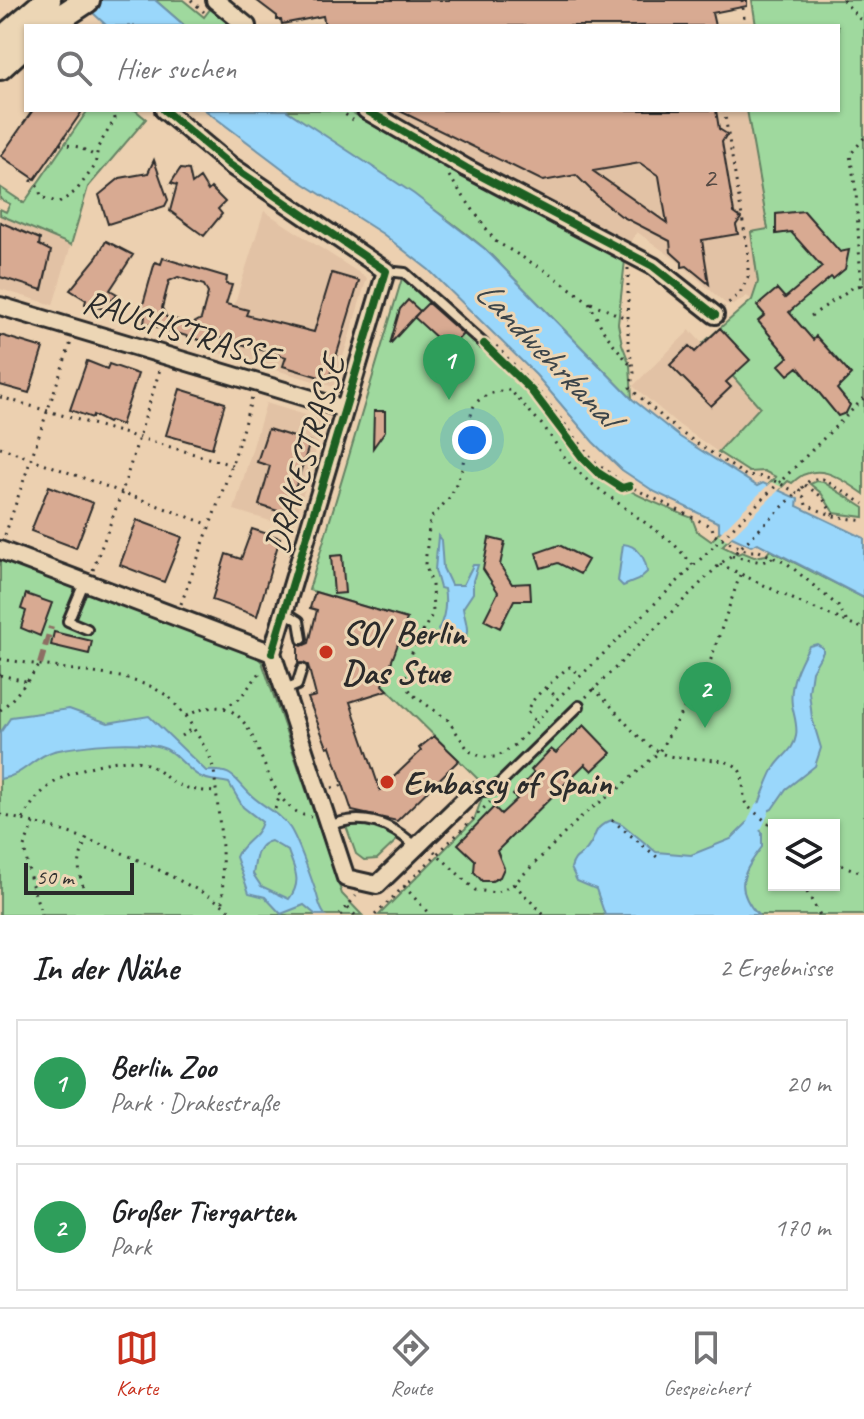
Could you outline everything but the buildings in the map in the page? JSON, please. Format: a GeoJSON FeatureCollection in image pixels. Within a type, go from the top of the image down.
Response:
{"type":"FeatureCollection","features":[{"type":"Feature","properties":{"kind":"main road"},"geometry":{"type":"LineString","coordinates":[[28,24],[46,13],[84,1]]}},
{"type":"Feature","properties":{"kind":"main road"},"geometry":{"type":"LineString","coordinates":[[0,41],[24,26]]}},
{"type":"Feature","properties":{"kind":"main road"},"geometry":{"type":"LineString","coordinates":[[0,67],[24,45]]}},
{"type":"Feature","properties":{"kind":"street"},"geometry":{"type":"LineString","coordinates":[[215,0],[245,24]]}},
{"type":"Feature","properties":{"kind":"street"},"geometry":{"type":"LineString","coordinates":[[166,112],[230,165],[386,271]]}},
{"type":"Feature","properties":{"kind":"street"},"geometry":{"type":"LineString","coordinates":[[369,112],[466,168],[653,266],[715,315]]}},
{"type":"Feature","properties":{"kind":"street","name":"DRAKESTRASSE"},"geometry":{"type":"LineString","coordinates":[[272,653],[386,271]]}},
{"type":"Feature","properties":{"kind":"street","name":"RAUCHSTRASSE"},"geometry":{"type":"LineString","coordinates":[[0,306],[345,409]]}},
{"type":"Feature","properties":{"kind":"street"},"geometry":{"type":"LineString","coordinates":[[2,543],[272,653],[322,822],[346,878],[377,885],[473,792]]}},
{"type":"Feature","properties":{"kind":"lane"},"geometry":{"type":"LineString","coordinates":[[386,271],[405,273],[485,343]]}},
{"type":"Feature","properties":{"kind":"lane"},"geometry":{"type":"LineString","coordinates":[[87,629],[68,621],[88,576]]}},
{"type":"Feature","properties":{"kind":"lane"},"geometry":{"type":"LineString","coordinates":[[284,612],[299,621],[302,639]]}},
{"type":"Feature","properties":{"kind":"lane"},"geometry":{"type":"LineString","coordinates":[[284,690],[297,685],[302,669]]}},
{"type":"Feature","properties":{"kind":"lane"},"geometry":{"type":"LineString","coordinates":[[473,792],[493,790],[579,706]]}},
{"type":"Feature","properties":{"kind":"lane"},"geometry":{"type":"LineString","coordinates":[[322,822],[351,818],[393,827],[416,847]]}},
{"type":"Feature","properties":{"kind":"path"},"geometry":{"type":"LineString","coordinates":[[742,0],[745,24]]}},
{"type":"Feature","properties":{"kind":"path"},"geometry":{"type":"LineString","coordinates":[[844,1],[864,24]]}},
{"type":"Feature","properties":{"kind":"path"},"geometry":{"type":"LineString","coordinates":[[31,180],[39,187],[41,197],[59,203],[76,191],[95,166],[98,147],[115,119],[114,112]]}},
{"type":"Feature","properties":{"kind":"path"},"geometry":{"type":"LineString","coordinates":[[715,315],[740,293],[748,277],[748,252],[724,112]]}},
{"type":"Feature","properties":{"kind":"path"},"geometry":{"type":"LineString","coordinates":[[811,316],[852,288],[863,287],[856,191],[850,155],[864,138]]}},
{"type":"Feature","properties":{"kind":"path"},"geometry":{"type":"LineString","coordinates":[[60,144],[79,147],[97,157]]}},
{"type":"Feature","properties":{"kind":"path"},"geometry":{"type":"LineString","coordinates":[[449,176],[495,241],[549,273],[589,302],[628,322]]}},
{"type":"Feature","properties":{"kind":"path"},"geometry":{"type":"LineString","coordinates":[[629,254],[628,322],[634,369],[630,387],[677,430],[748,477],[767,478],[804,497],[806,505],[834,516],[864,521]]}},
{"type":"Feature","properties":{"kind":"path"},"geometry":{"type":"LineString","coordinates":[[628,322],[640,295]]}},
{"type":"Feature","properties":{"kind":"path"},"geometry":{"type":"LineString","coordinates":[[589,302],[604,332],[634,369]]}},
{"type":"Feature","properties":{"kind":"path"},"geometry":{"type":"LineString","coordinates":[[2,543],[71,342]]}},
{"type":"Feature","properties":{"kind":"path"},"geometry":{"type":"LineString","coordinates":[[485,343],[531,390],[597,472],[615,485],[622,488],[629,486],[693,516],[712,527],[714,535],[747,551],[759,551],[788,564],[838,606],[847,622]]}},
{"type":"Feature","properties":{"kind":"path"},"geometry":{"type":"LineString","coordinates":[[88,576],[122,492],[160,369]]}},
{"type":"Feature","properties":{"kind":"path"},"geometry":{"type":"LineString","coordinates":[[693,565],[673,543],[588,481],[510,390],[499,391],[475,402],[462,469],[451,496],[430,519],[425,564],[432,584],[433,613],[405,672],[407,686],[413,695],[448,720],[469,751],[482,757],[497,757],[515,745],[581,675],[864,398]]}},
{"type":"Feature","properties":{"kind":"path"},"geometry":{"type":"LineString","coordinates":[[0,397],[232,465]]}},
{"type":"Feature","properties":{"kind":"path"},"geometry":{"type":"LineString","coordinates":[[181,604],[232,465],[252,397]]}},
{"type":"Feature","properties":{"kind":"path"},"geometry":{"type":"LineString","coordinates":[[0,447],[210,525]]}},
{"type":"Feature","properties":{"kind":"path"},"geometry":{"type":"LineString","coordinates":[[768,824],[753,813],[743,796],[740,772],[732,763],[659,752],[650,747],[593,689],[811,479],[823,479],[864,504]]}},
{"type":"Feature","properties":{"kind":"path"},"geometry":{"type":"LineString","coordinates":[[804,486],[822,497],[834,516]]}},
{"type":"Feature","properties":{"kind":"path"},"geometry":{"type":"LineString","coordinates":[[734,554],[762,562],[775,557]]}},
{"type":"Feature","properties":{"kind":"path"},"geometry":{"type":"LineString","coordinates":[[720,564],[864,629]]}},
{"type":"Feature","properties":{"kind":"path"},"geometry":{"type":"LineString","coordinates":[[435,852],[475,890],[496,893],[514,884],[584,814],[622,786],[659,752],[710,662],[740,575]]}},
{"type":"Feature","properties":{"kind":"path"},"geometry":{"type":"LineString","coordinates":[[0,659],[121,677],[150,686],[168,696],[186,716],[209,754],[214,770],[223,904]]}},
{"type":"Feature","properties":{"kind":"path"},"geometry":{"type":"LineString","coordinates":[[0,710],[21,692],[40,664]]}},
{"type":"Feature","properties":{"kind":"path"},"geometry":{"type":"LineString","coordinates":[[535,721],[527,711],[528,706],[546,688],[567,668],[581,675]]}},
{"type":"Feature","properties":{"kind":"path"},"geometry":{"type":"LineString","coordinates":[[224,708],[239,699],[264,669]]}},
{"type":"Feature","properties":{"kind":"path"},"geometry":{"type":"LineString","coordinates":[[0,675],[26,681]]}},
{"type":"Feature","properties":{"kind":"path"},"geometry":{"type":"LineString","coordinates":[[546,688],[558,698]]}},
{"type":"Feature","properties":{"kind":"path"},"geometry":{"type":"LineString","coordinates":[[186,716],[211,706],[234,712],[246,723],[280,795],[291,809],[322,822]]}},
{"type":"Feature","properties":{"kind":"path"},"geometry":{"type":"LineString","coordinates":[[181,736],[193,728]]}},
{"type":"Feature","properties":{"kind":"path"},"geometry":{"type":"LineString","coordinates":[[23,819],[55,780],[74,770],[113,762],[133,760],[147,764],[176,784],[217,792]]}},
{"type":"Feature","properties":{"kind":"path"},"geometry":{"type":"LineString","coordinates":[[329,789],[344,785]]}},
{"type":"Feature","properties":{"kind":"path"},"geometry":{"type":"LineString","coordinates":[[375,915],[435,852],[491,801],[493,790]]}},
{"type":"Feature","properties":{"kind":"path"},"geometry":{"type":"LineString","coordinates":[[275,809],[280,795]]}},
{"type":"Feature","properties":{"kind":"path"},"geometry":{"type":"LineString","coordinates":[[0,815],[87,837],[161,870],[223,904],[235,915]]}},
{"type":"Feature","properties":{"kind":"path"},"geometry":{"type":"LineString","coordinates":[[612,820],[657,857]]}},
{"type":"Feature","properties":{"kind":"path"},"geometry":{"type":"LineString","coordinates":[[34,823],[24,847],[42,915]]}},
{"type":"Feature","properties":{"kind":"path"},"geometry":{"type":"LineString","coordinates":[[83,886],[78,858],[87,837]]}},
{"type":"Feature","properties":{"kind":"path"},"geometry":{"type":"LineString","coordinates":[[840,864],[864,874]]}},
{"type":"Feature","properties":{"kind":"path"},"geometry":{"type":"LineString","coordinates":[[340,915],[365,882]]}},
{"type":"Feature","properties":{"kind":"path"},"geometry":{"type":"LineString","coordinates":[[514,884],[544,915]]}},
{"type":"Feature","properties":{"kind":"path"},"geometry":{"type":"LineString","coordinates":[[404,886],[430,915]]}},
{"type":"Feature","properties":{"kind":"path"},"geometry":{"type":"LineString","coordinates":[[806,891],[818,914]]}},
{"type":"Feature","properties":{"kind":"path"},"geometry":{"type":"LineString","coordinates":[[348,908],[355,915]]}},
{"type":"Feature","properties":{"kind":"shaded area"},"geometry":{"type":"Polygon","coordinates":[[[387,112],[766,112],[776,234],[752,300],[747,296],[733,305],[726,304],[676,260],[637,232],[631,242],[444,146],[387,112]]]}},
{"type":"Feature","properties":{"kind":"shaded area"},"geometry":{"type":"Polygon","coordinates":[[[264,211],[367,278],[334,387],[219,353],[264,211]]]}},
{"type":"Feature","properties":{"kind":"shaded area"},"geometry":{"type":"Polygon","coordinates":[[[0,215],[71,245],[53,305],[0,289],[0,215]]]}},
{"type":"Feature","properties":{"kind":"shaded area"},"geometry":{"type":"Polygon","coordinates":[[[690,330],[760,407],[718,452],[679,425],[633,386],[690,330]]]}},
{"type":"Feature","properties":{"kind":"shaded area"},"geometry":{"type":"Polygon","coordinates":[[[266,403],[325,421],[293,528],[234,510],[266,403]]]}},
{"type":"Feature","properties":{"kind":"green space"},"geometry":{"type":"Polygon","coordinates":[[[155,0],[183,0],[204,17],[211,8],[231,24],[183,24],[155,0]]]}},
{"type":"Feature","properties":{"kind":"green space"},"geometry":{"type":"Polygon","coordinates":[[[752,0],[864,0],[864,494],[837,477],[810,472],[792,483],[788,481],[722,546],[754,557],[766,555],[770,550],[864,598],[864,915],[379,915],[474,820],[486,787],[383,685],[406,619],[309,590],[403,275],[517,378],[587,461],[629,490],[692,518],[697,531],[711,541],[776,477],[764,471],[749,472],[718,452],[760,407],[703,343],[752,300],[758,282],[751,232],[768,229],[747,112],[840,112],[840,24],[756,24],[752,0]]]}},
{"type":"Feature","properties":{"kind":"green space"},"geometry":{"type":"Polygon","coordinates":[[[87,112],[137,112],[146,119],[88,187],[71,245],[0,215],[0,209],[6,212],[10,204],[0,199],[0,187],[24,203],[87,112]]]}},
{"type":"Feature","properties":{"kind":"green space"},"geometry":{"type":"Polygon","coordinates":[[[289,112],[351,112],[422,155],[625,260],[618,324],[630,365],[632,399],[485,249],[437,212],[289,112]]]}},
{"type":"Feature","properties":{"kind":"green space"},"geometry":{"type":"Polygon","coordinates":[[[817,481],[864,508],[864,517],[834,513],[821,493],[810,484],[817,481]]]}},
{"type":"Feature","properties":{"kind":"green space"},"geometry":{"type":"Polygon","coordinates":[[[0,560],[257,657],[262,662],[342,894],[362,915],[0,915],[0,560]]]}},
{"type":"Feature","properties":{"kind":"green space"},"geometry":{"type":"Polygon","coordinates":[[[351,823],[390,831],[398,839],[377,859],[364,860],[356,854],[346,826],[351,823]]]}},
{"type":"Feature","properties":{"kind":"water"},"geometry":{"type":"Polygon","coordinates":[[[79,0],[155,0],[183,24],[105,24],[79,0]]]}},
{"type":"Feature","properties":{"kind":"water","name":"Landwehrkanal"},"geometry":{"type":"Polygon","coordinates":[[[208,112],[289,112],[414,194],[485,249],[632,399],[680,437],[757,486],[763,483],[798,499],[797,506],[864,538],[864,598],[758,543],[751,546],[719,531],[719,523],[655,492],[622,470],[593,442],[536,375],[429,270],[383,234],[295,178],[208,112]]]}},
{"type":"Feature","properties":{"kind":"water"},"geometry":{"type":"Polygon","coordinates":[[[438,536],[443,568],[451,585],[463,585],[473,565],[478,565],[473,593],[463,608],[466,637],[459,644],[449,642],[438,630],[444,616],[445,600],[444,589],[440,588],[435,570],[438,536]]]}},
{"type":"Feature","properties":{"kind":"water"},"geometry":{"type":"Polygon","coordinates":[[[623,544],[640,553],[647,572],[623,586],[618,581],[623,544]]]}},
{"type":"Feature","properties":{"kind":"water"},"geometry":{"type":"Polygon","coordinates":[[[817,644],[823,652],[812,671],[809,692],[812,718],[821,748],[815,766],[786,789],[772,809],[764,813],[758,807],[773,770],[795,741],[796,725],[791,697],[796,674],[809,646],[817,644]]]}},
{"type":"Feature","properties":{"kind":"water"},"geometry":{"type":"Polygon","coordinates":[[[69,709],[108,723],[149,716],[206,771],[228,773],[286,823],[301,850],[325,915],[316,915],[304,905],[281,914],[265,897],[249,893],[236,857],[262,822],[243,807],[229,783],[199,776],[166,749],[127,743],[54,751],[15,774],[0,779],[0,733],[11,717],[69,709]],[[271,841],[266,843],[257,853],[253,874],[261,886],[289,899],[296,881],[288,851],[271,841]]]}},
{"type":"Feature","properties":{"kind":"water"},"geometry":{"type":"Polygon","coordinates":[[[612,820],[622,824],[656,852],[691,855],[731,839],[749,821],[762,832],[762,847],[746,872],[743,888],[758,915],[605,915],[596,889],[577,881],[571,868],[598,829],[612,820]]]}},
{"type":"Feature","properties":{"kind":"pier"},"geometry":{"type":"Polygon","coordinates":[[[771,482],[782,487],[728,540],[718,535],[771,482]]]}},
{"type":"Feature","properties":{"kind":"waterway"},"geometry":{"type":"LineString","coordinates":[[755,824],[761,811]]}},
{"type":"Feature","properties":{"kind":"marked path"},"geometry":{"type":"LineString","coordinates":[[40,664],[51,627]]}},
{"type":"Feature","properties":{"kind":"cycle path"},"geometry":{"type":"LineString","coordinates":[[166,112],[230,165],[386,271],[272,653]]}},
{"type":"Feature","properties":{"kind":"cycle path"},"geometry":{"type":"LineString","coordinates":[[369,112],[466,168],[653,266],[715,315]]}},
{"type":"Feature","properties":{"kind":"cycle path"},"geometry":{"type":"LineString","coordinates":[[484,344],[531,390],[597,472],[622,488],[629,486]]}},
{"type":"Feature","properties":{"kind":"place","name":"Berlin Zoo"},"geometry":{"type":"Point","coordinates":[449,400]}},
{"type":"Feature","properties":{"kind":"place","name":"SO/ Berlin Das Stue"},"geometry":{"type":"Point","coordinates":[326,652]}},
{"type":"Feature","properties":{"kind":"place","name":"Großer Tiergarten"},"geometry":{"type":"Point","coordinates":[705,728]}},
{"type":"Feature","properties":{"kind":"place","name":"Embassy of Spain"},"geometry":{"type":"Point","coordinates":[387,782]}}]}
